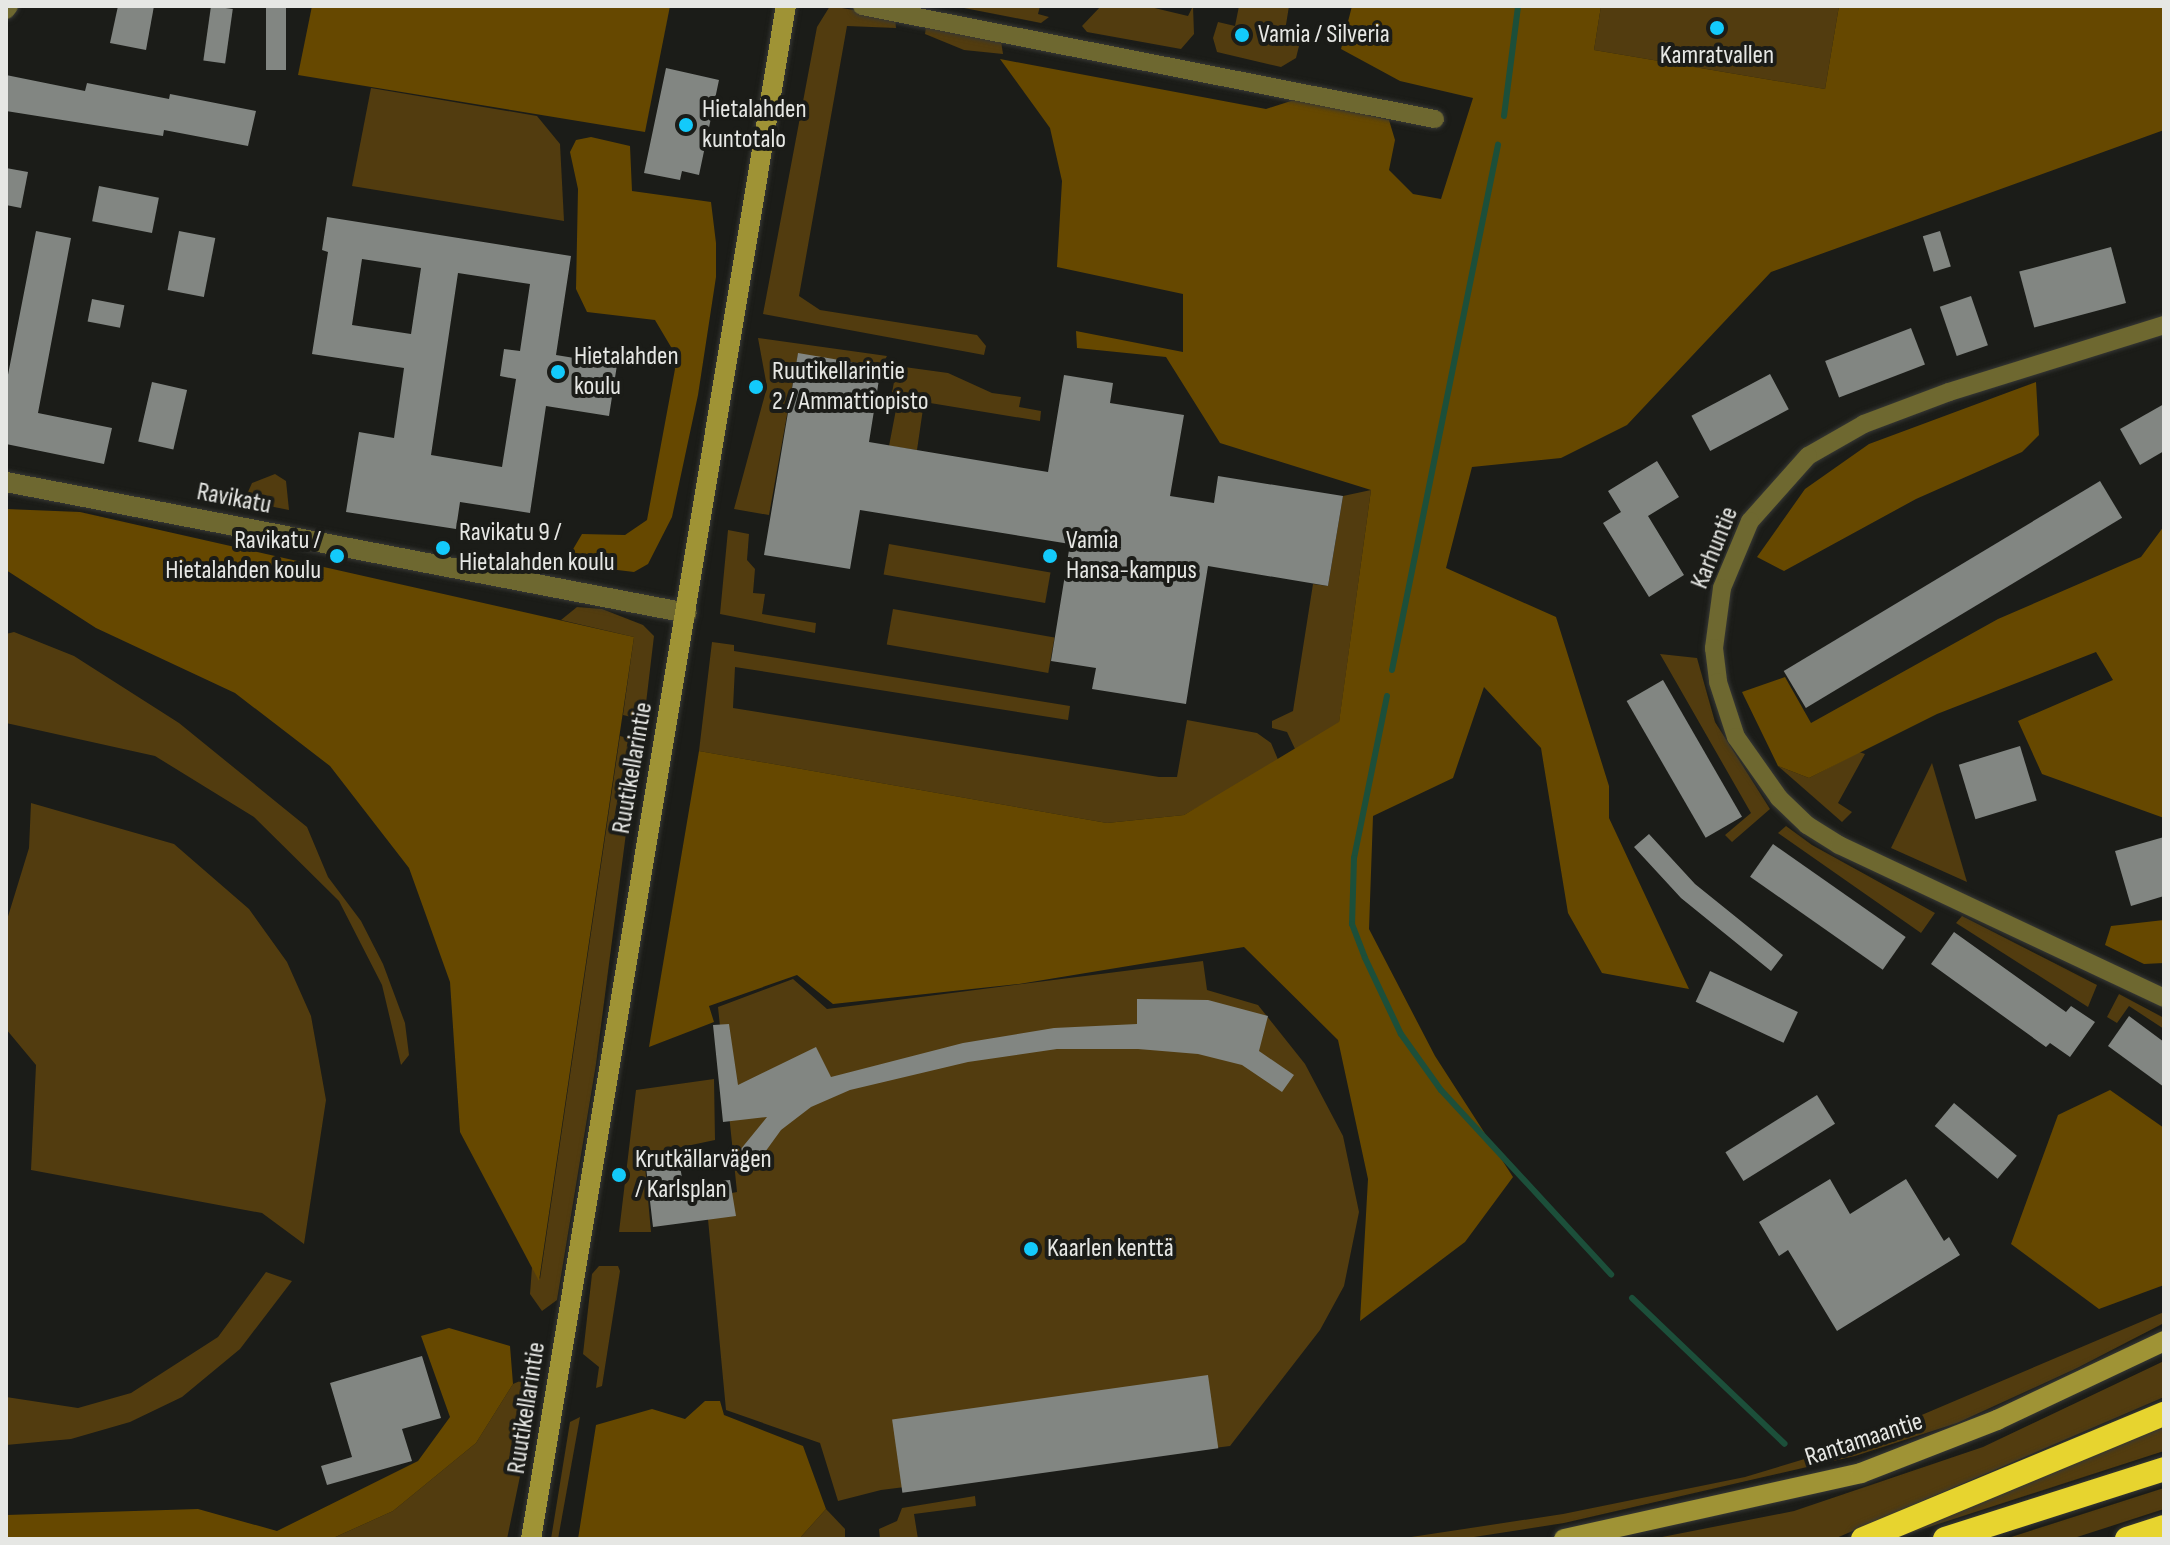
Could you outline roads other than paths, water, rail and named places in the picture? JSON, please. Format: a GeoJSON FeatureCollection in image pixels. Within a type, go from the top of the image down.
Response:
{"type":"FeatureCollection","features":[{"type":"Feature","properties":{"kind":"highway"},"geometry":{"type":"LineString","coordinates":[[1863,1539],[2164,1414]]}},
{"type":"Feature","properties":{"kind":"highway"},"geometry":{"type":"LineString","coordinates":[[1945,1539],[2164,1469]]}},
{"type":"Feature","properties":{"kind":"highway"},"geometry":{"type":"LineString","coordinates":[[2127,1539],[2164,1527]]}},
{"type":"Feature","properties":{"kind":"main road","name":"Ruutikellarintie"},"geometry":{"type":"LineString","coordinates":[[531,1539],[786,6]]}},
{"type":"Feature","properties":{"kind":"main road","name":"Rantamaantie"},"geometry":{"type":"LineString","coordinates":[[1564,1539],[1861,1473],[1997,1420],[2164,1341]]}},
{"type":"Feature","properties":{"kind":"street"},"geometry":{"type":"LineString","coordinates":[[862,6],[1435,119]]}},
{"type":"Feature","properties":{"kind":"street","name":"Karhuntie"},"geometry":{"type":"LineString","coordinates":[[2164,325],[1941,395],[1864,424],[1808,456],[1755,511],[1722,588],[1714,648],[1718,682],[1736,737],[1779,798],[1807,825],[1839,845],[2164,998]]}},
{"type":"Feature","properties":{"kind":"street","name":"Ravikatu"},"geometry":{"type":"LineString","coordinates":[[6,482],[687,613]]}},
{"type":"Feature","properties":{"kind":"waterway"},"geometry":{"type":"LineString","coordinates":[[1504,116],[1518,6]]}},
{"type":"Feature","properties":{"kind":"waterway"},"geometry":{"type":"LineString","coordinates":[[1392,670],[1498,145]]}},
{"type":"Feature","properties":{"kind":"waterway"},"geometry":{"type":"LineString","coordinates":[[1387,696],[1354,858],[1352,924],[1365,958],[1401,1034],[1441,1090],[1611,1274]]}},
{"type":"Feature","properties":{"kind":"waterway"},"geometry":{"type":"LineString","coordinates":[[1632,1298],[1785,1444]]}},
{"type":"Feature","properties":{"kind":"place","name":"Kamratvallen"},"geometry":{"type":"Point","coordinates":[1717,28]}},
{"type":"Feature","properties":{"kind":"place","name":"Vamia / Silveria"},"geometry":{"type":"Point","coordinates":[1242,35]}},
{"type":"Feature","properties":{"kind":"place","name":"Hietalahden kuntotalo"},"geometry":{"type":"Point","coordinates":[686,125]}},
{"type":"Feature","properties":{"kind":"place","name":"Hietalahden koulu"},"geometry":{"type":"Point","coordinates":[558,372]}},
{"type":"Feature","properties":{"kind":"place","name":"Ruutikellarintie 2 / Ammattiopisto"},"geometry":{"type":"Point","coordinates":[756,387]}},
{"type":"Feature","properties":{"kind":"place","name":"Ravikatu 9 / Hietalahden koulu"},"geometry":{"type":"Point","coordinates":[443,548]}},
{"type":"Feature","properties":{"kind":"place","name":"Ravikatu / Hietalahden koulu"},"geometry":{"type":"Point","coordinates":[337,556]}},
{"type":"Feature","properties":{"kind":"place","name":"Vamia Hansa-kampus"},"geometry":{"type":"Point","coordinates":[1050,556]}},
{"type":"Feature","properties":{"kind":"place","name":"Krutkällarvägen / Karlsplan"},"geometry":{"type":"Point","coordinates":[619,1175]}},
{"type":"Feature","properties":{"kind":"place","name":"Kaarlen kenttä"},"geometry":{"type":"Point","coordinates":[1031,1249]}}]}
